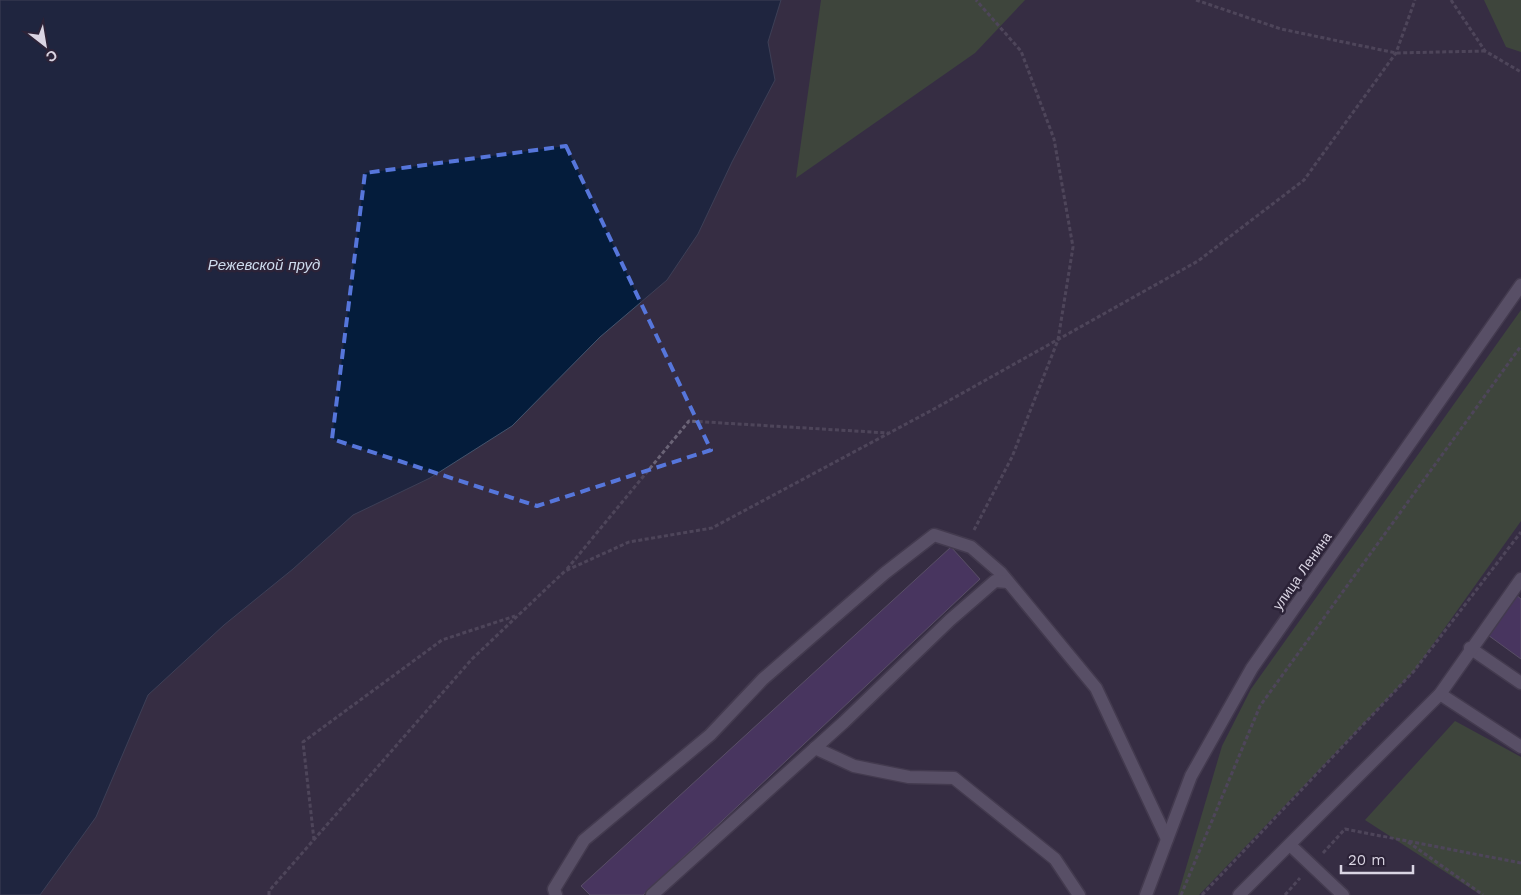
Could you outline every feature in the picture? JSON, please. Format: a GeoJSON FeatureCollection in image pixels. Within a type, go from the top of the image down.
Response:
{"type":"FeatureCollection","features":[{"type":"Feature","properties":{"kind":"street","name":"улица Ленина"},"geometry":{"type":"LineString","coordinates":[[1146,895],[1191,776],[1252,668],[1521,285]]}},
{"type":"Feature","properties":{"kind":"street"},"geometry":{"type":"LineString","coordinates":[[556,895],[554,889],[584,840],[710,735],[764,680],[885,573],[934,535],[971,547],[1008,582],[1096,688],[1167,838]]}},
{"type":"Feature","properties":{"kind":"street"},"geometry":{"type":"LineString","coordinates":[[1239,895],[1440,694],[1470,648],[1521,579]]}},
{"type":"Feature","properties":{"kind":"street"},"geometry":{"type":"LineString","coordinates":[[652,895],[815,748],[995,581],[1008,582]]}},
{"type":"Feature","properties":{"kind":"street"},"geometry":{"type":"LineString","coordinates":[[1470,648],[1521,683]]}},
{"type":"Feature","properties":{"kind":"street"},"geometry":{"type":"LineString","coordinates":[[1440,694],[1521,747]]}},
{"type":"Feature","properties":{"kind":"street"},"geometry":{"type":"LineString","coordinates":[[815,748],[854,766],[909,777],[954,778],[1056,859],[1079,895]]}},
{"type":"Feature","properties":{"kind":"street"},"geometry":{"type":"LineString","coordinates":[[1290,845],[1343,895]]}},
{"type":"Feature","properties":{"kind":"path"},"geometry":{"type":"LineString","coordinates":[[971,547],[976,525],[1012,457],[1058,340],[1073,247],[1054,139],[1021,51],[976,0]]}},
{"type":"Feature","properties":{"kind":"path"},"geometry":{"type":"LineString","coordinates":[[1196,0],[1281,29],[1396,53],[1485,51]]}},
{"type":"Feature","properties":{"kind":"path"},"geometry":{"type":"LineString","coordinates":[[565,571],[629,542],[712,528],[889,433],[1198,261],[1304,180],[1396,53],[1416,0]]}},
{"type":"Feature","properties":{"kind":"path"},"geometry":{"type":"LineString","coordinates":[[1451,0],[1485,51],[1521,72]]}},
{"type":"Feature","properties":{"kind":"path"},"geometry":{"type":"LineString","coordinates":[[1181,895],[1260,706],[1521,346]]}},
{"type":"Feature","properties":{"kind":"path"},"geometry":{"type":"LineString","coordinates":[[268,894],[472,659],[565,571],[689,421],[889,433]]}},
{"type":"Feature","properties":{"kind":"path"},"geometry":{"type":"LineString","coordinates":[[1202,895],[1414,671],[1521,532]]}},
{"type":"Feature","properties":{"kind":"path"},"geometry":{"type":"LineString","coordinates":[[314,840],[303,742],[442,640],[518,615]]}},
{"type":"Feature","properties":{"kind":"path"},"geometry":{"type":"LineString","coordinates":[[1285,895],[1345,829],[1521,863]]}},
{"type":"Feature","properties":{"kind":"path"},"geometry":{"type":"LineString","coordinates":[[1405,841],[1483,895]]}},
{"type":"Feature","properties":{"kind":"highlighted area"},"geometry":{"type":"Polygon","coordinates":[[[566,146],[711,450],[537,506],[332,439],[365,173],[566,146]]]}},
{"type":"Feature","properties":{"kind":"green space"},"geometry":{"type":"Polygon","coordinates":[[[821,0],[1025,0],[975,53],[796,178],[821,0]]]}},
{"type":"Feature","properties":{"kind":"green space"},"geometry":{"type":"Polygon","coordinates":[[[1484,0],[1521,0],[1521,52],[1506,47],[1484,0]]]}},
{"type":"Feature","properties":{"kind":"green space"},"geometry":{"type":"Polygon","coordinates":[[[1521,310],[1521,521],[1414,671],[1199,895],[1178,895],[1222,746],[1251,689],[1521,310]]]}},
{"type":"Feature","properties":{"kind":"green space"},"geometry":{"type":"Polygon","coordinates":[[[1455,721],[1521,757],[1521,895],[1481,895],[1365,820],[1455,721]]]}},
{"type":"Feature","properties":{"kind":"water","name":"Режевской пруд"},"geometry":{"type":"Polygon","coordinates":[[[0,0],[781,0],[768,42],[775,80],[732,162],[698,234],[667,280],[600,337],[512,426],[430,478],[353,515],[293,569],[224,625],[148,695],[96,817],[40,895],[0,895],[0,0]]]}},
{"type":"Feature","properties":{"kind":"building"},"geometry":{"type":"Polygon","coordinates":[[[951,547],[980,579],[643,895],[590,895],[581,886],[951,547]]]}},
{"type":"Feature","properties":{"kind":"building"},"geometry":{"type":"Polygon","coordinates":[[[1510,590],[1521,599],[1521,659],[1481,630],[1510,590]]]}}]}
